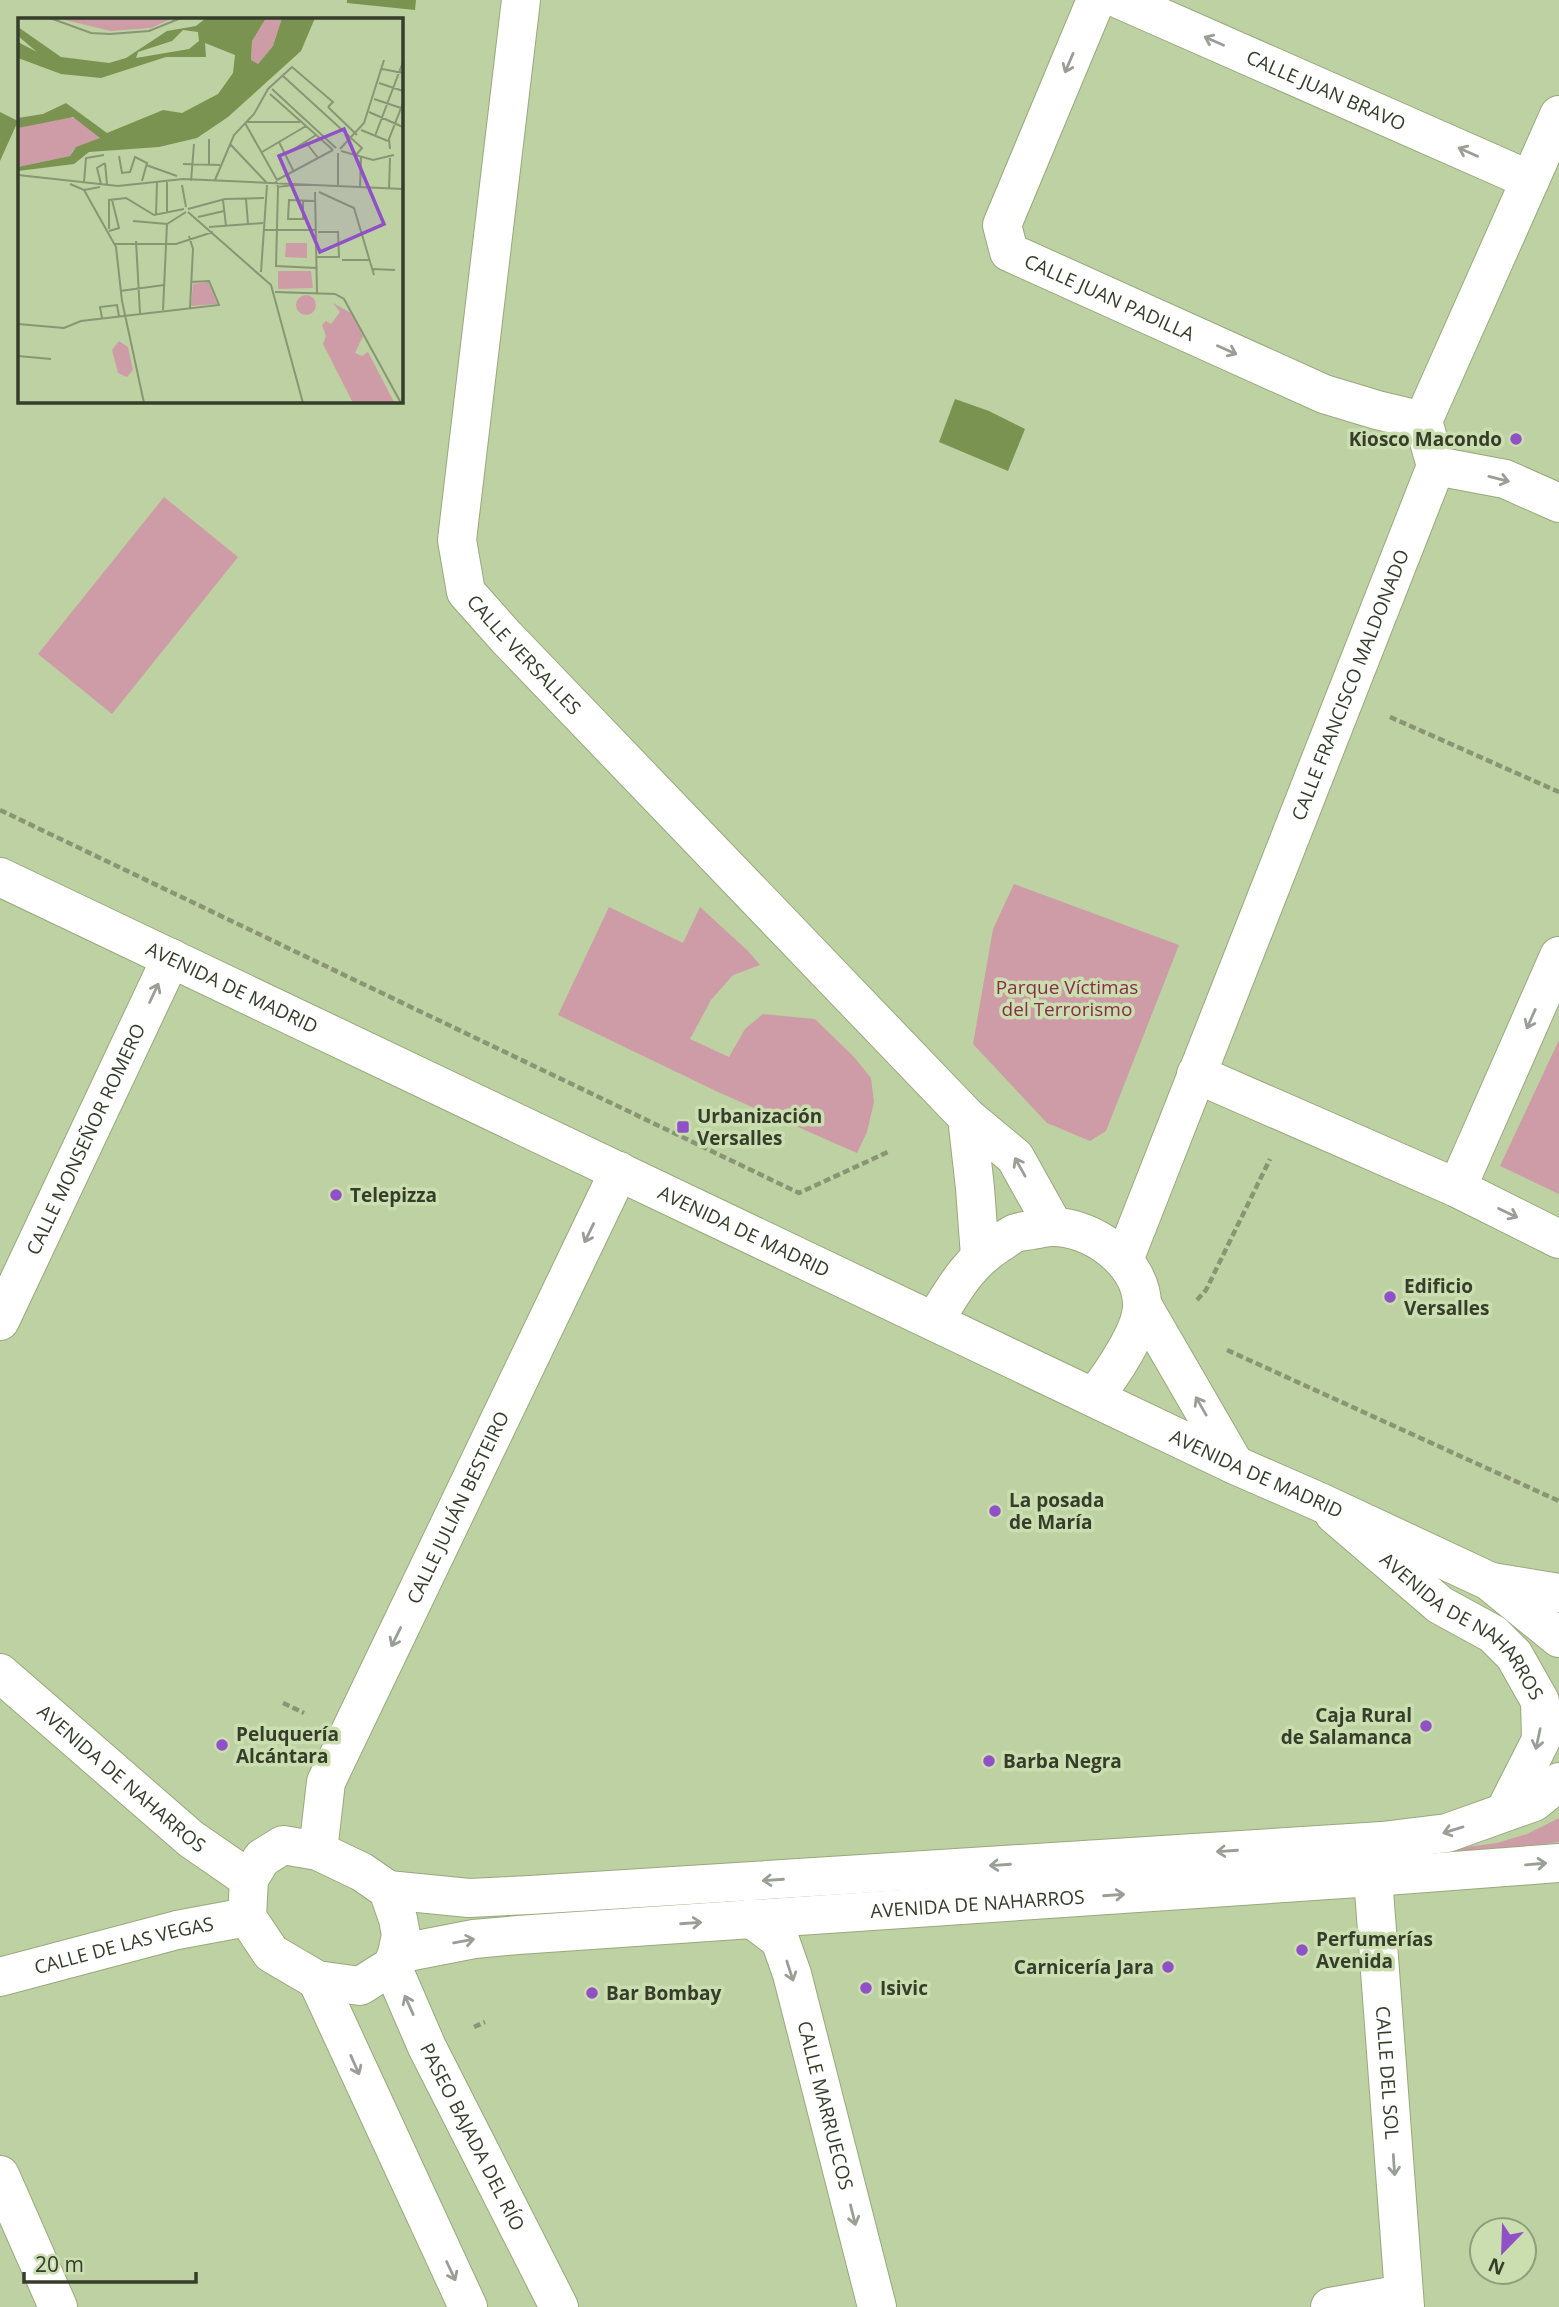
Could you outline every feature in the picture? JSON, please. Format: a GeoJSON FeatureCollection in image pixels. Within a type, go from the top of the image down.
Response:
{"type":"FeatureCollection","features":[{"type":"Feature","properties":{"kind":"main road","name":"CALLE VERSALLES"},"geometry":{"type":"LineString","coordinates":[[521,0],[457,540],[466,592],[506,637],[967,1117],[1014,1157],[1054,1227]]}},
{"type":"Feature","properties":{"kind":"main road","name":"CALLE JUAN PADILLA"},"geometry":{"type":"LineString","coordinates":[[1096,0],[1002,225],[1009,252],[1324,394],[1423,421]]}},
{"type":"Feature","properties":{"kind":"main road","name":"CALLE JUAN BRAVO"},"geometry":{"type":"LineString","coordinates":[[1121,0],[1530,180]]}},
{"type":"Feature","properties":{"kind":"main road"},"geometry":{"type":"LineString","coordinates":[[1559,115],[1423,421],[1436,466],[1504,479],[1559,503]]}},
{"type":"Feature","properties":{"kind":"main road","name":"CALLE FRANCISCO MALDONADO"},"geometry":{"type":"LineString","coordinates":[[1124,1260],[1436,466]]}},
{"type":"Feature","properties":{"kind":"main road","name":"AVENIDA DE MADRID"},"geometry":{"type":"LineString","coordinates":[[0,877],[1235,1465],[1489,1581],[1559,1638]]}},
{"type":"Feature","properties":{"kind":"main road"},"geometry":{"type":"LineString","coordinates":[[1457,1188],[1559,956]]}},
{"type":"Feature","properties":{"kind":"main road","name":"CALLE MONSEÑOR ROMERO"},"geometry":{"type":"LineString","coordinates":[[0,1321],[171,958]]}},
{"type":"Feature","properties":{"kind":"main road"},"geometry":{"type":"LineString","coordinates":[[1196,1074],[1457,1188],[1559,1239]]}},
{"type":"Feature","properties":{"kind":"main road"},"geometry":{"type":"LineString","coordinates":[[967,1117],[980,1256]]}},
{"type":"Feature","properties":{"kind":"main road","name":"CALLE JULIÁN BESTEIRO"},"geometry":{"type":"LineString","coordinates":[[318,1851],[327,1782],[619,1171]]}},
{"type":"Feature","properties":{"kind":"main road"},"geometry":{"type":"LineString","coordinates":[[934,1321],[958,1282],[980,1256],[1017,1233],[1054,1227],[1078,1231],[1104,1243],[1124,1260],[1139,1283],[1143,1306],[1235,1465]]}},
{"type":"Feature","properties":{"kind":"main road"},"geometry":{"type":"LineString","coordinates":[[1094,1397],[1113,1374],[1132,1338],[1143,1306]]}},
{"type":"Feature","properties":{"kind":"main road","name":"AVENIDA DE NAHARROS"},"geometry":{"type":"LineString","coordinates":[[1322,1503],[1440,1605],[1493,1634],[1514,1655],[1540,1701],[1541,1740],[1505,1811]]}},
{"type":"Feature","properties":{"kind":"main road","name":"AVENIDA DE MADRID"},"geometry":{"type":"LineString","coordinates":[[1489,1581],[1559,1593]]}},
{"type":"Feature","properties":{"kind":"main road","name":"AVENIDA DE NAHARROS"},"geometry":{"type":"LineString","coordinates":[[0,1673],[191,1839],[249,1879]]}},
{"type":"Feature","properties":{"kind":"main road","name":"AVENIDA DE NAHARROS"},"geometry":{"type":"LineString","coordinates":[[388,1890],[469,1898],[505,1897],[1382,1841],[1447,1833],[1534,1802],[1559,1782]]}},
{"type":"Feature","properties":{"kind":"main road","name":"CALLE DEL SOL"},"geometry":{"type":"LineString","coordinates":[[1382,1841],[1373,1877],[1404,2301]]}},
{"type":"Feature","properties":{"kind":"main road"},"geometry":{"type":"LineString","coordinates":[[283,1845],[318,1851],[362,1872],[388,1890],[398,1919],[401,1935],[395,1959],[360,1986],[317,1980],[271,1953],[247,1917],[249,1879],[262,1858],[283,1845]]}},
{"type":"Feature","properties":{"kind":"main road","name":"AVENIDA DE NAHARROS"},"geometry":{"type":"LineString","coordinates":[[395,1959],[474,1939],[1559,1863]]}},
{"type":"Feature","properties":{"kind":"main road","name":"CALLE DE LAS VEGAS"},"geometry":{"type":"LineString","coordinates":[[0,1977],[177,1930],[247,1917]]}},
{"type":"Feature","properties":{"kind":"main road","name":"CALLE MARRUECOS"},"geometry":{"type":"LineString","coordinates":[[751,1918],[780,1940],[792,1974],[877,2307]]}},
{"type":"Feature","properties":{"kind":"main road","name":"PASEO BAJADA DEL RÍO"},"geometry":{"type":"LineString","coordinates":[[395,1959],[428,2047],[559,2307]]}},
{"type":"Feature","properties":{"kind":"main road"},"geometry":{"type":"LineString","coordinates":[[317,1980],[468,2307]]}},
{"type":"Feature","properties":{"kind":"main road"},"geometry":{"type":"LineString","coordinates":[[0,2175],[58,2307]]}},
{"type":"Feature","properties":{"kind":"main road"},"geometry":{"type":"LineString","coordinates":[[1330,2307],[1404,2301]]}},
{"type":"Feature","properties":{"kind":"path"},"geometry":{"type":"LineString","coordinates":[[1345,697],[1559,792]]}},
{"type":"Feature","properties":{"kind":"path"},"geometry":{"type":"LineString","coordinates":[[0,810],[799,1193],[890,1151]]}},
{"type":"Feature","properties":{"kind":"path"},"geometry":{"type":"LineString","coordinates":[[1194,1304],[1206,1290],[1270,1157]]}},
{"type":"Feature","properties":{"kind":"path"},"geometry":{"type":"LineString","coordinates":[[1222,1347],[1559,1501]]}},
{"type":"Feature","properties":{"kind":"green space"},"geometry":{"type":"Polygon","coordinates":[[[164,497],[238,557],[112,714],[38,654],[164,497]]]}},
{"type":"Feature","properties":{"kind":"green space","name":"Parque Víctimas del Terrorismo"},"geometry":{"type":"Polygon","coordinates":[[[1014,884],[1179,945],[1106,1131],[1090,1141],[1047,1123],[973,1044],[993,929],[1014,884]]]}},
{"type":"Feature","properties":{"kind":"green space"},"geometry":{"type":"Polygon","coordinates":[[[609,907],[683,943],[700,907],[748,951],[760,965],[733,975],[711,1000],[690,1039],[729,1057],[745,1029],[763,1014],[815,1019],[854,1057],[871,1078],[874,1102],[867,1132],[857,1153],[718,1092],[558,1015],[609,907]]]}},
{"type":"Feature","properties":{"kind":"green space"},"geometry":{"type":"Polygon","coordinates":[[[1559,1040],[1559,1194],[1500,1166],[1559,1040]]]}},
{"type":"Feature","properties":{"kind":"green space"},"geometry":{"type":"Polygon","coordinates":[[[1559,1818],[1559,1842],[1493,1852],[1418,1853],[1497,1843],[1527,1834],[1559,1818]]]}},
{"type":"Feature","properties":{"kind":"shaded area"},"geometry":{"type":"Polygon","coordinates":[[[347,0],[416,0],[415,10],[347,3],[347,0]]]}},
{"type":"Feature","properties":{"kind":"shaded area"},"geometry":{"type":"Polygon","coordinates":[[[0,112],[18,121],[0,161],[0,112]]]}},
{"type":"Feature","properties":{"kind":"shaded area"},"geometry":{"type":"Polygon","coordinates":[[[955,399],[989,411],[1025,429],[1008,471],[939,442],[955,399]]]}},
{"type":"Feature","properties":{"kind":"place","name":"Kiosco Macondo"},"geometry":{"type":"Point","coordinates":[1516,439]}},
{"type":"Feature","properties":{"kind":"place","name":"Urbanización Versalles"},"geometry":{"type":"Point","coordinates":[683,1127]}},
{"type":"Feature","properties":{"kind":"place","name":"Telepizza"},"geometry":{"type":"Point","coordinates":[336,1195]}},
{"type":"Feature","properties":{"kind":"place","name":"Edificio Versalles"},"geometry":{"type":"Point","coordinates":[1390,1297]}},
{"type":"Feature","properties":{"kind":"place","name":"La posada de María"},"geometry":{"type":"Point","coordinates":[995,1511]}},
{"type":"Feature","properties":{"kind":"place","name":"Caja Rural de Salamanca"},"geometry":{"type":"Point","coordinates":[1426,1726]}},
{"type":"Feature","properties":{"kind":"place","name":"Peluquería Alcántara"},"geometry":{"type":"Point","coordinates":[222,1745]}},
{"type":"Feature","properties":{"kind":"place","name":"Barba Negra"},"geometry":{"type":"Point","coordinates":[989,1761]}},
{"type":"Feature","properties":{"kind":"place","name":"Perfumerías Avenida"},"geometry":{"type":"Point","coordinates":[1302,1950]}},
{"type":"Feature","properties":{"kind":"place","name":"Carnicería Jara"},"geometry":{"type":"Point","coordinates":[1168,1967]}},
{"type":"Feature","properties":{"kind":"place","name":"Isivic"},"geometry":{"type":"Point","coordinates":[866,1988]}},
{"type":"Feature","properties":{"kind":"place","name":"Bar Bombay"},"geometry":{"type":"Point","coordinates":[592,1993]}}]}
